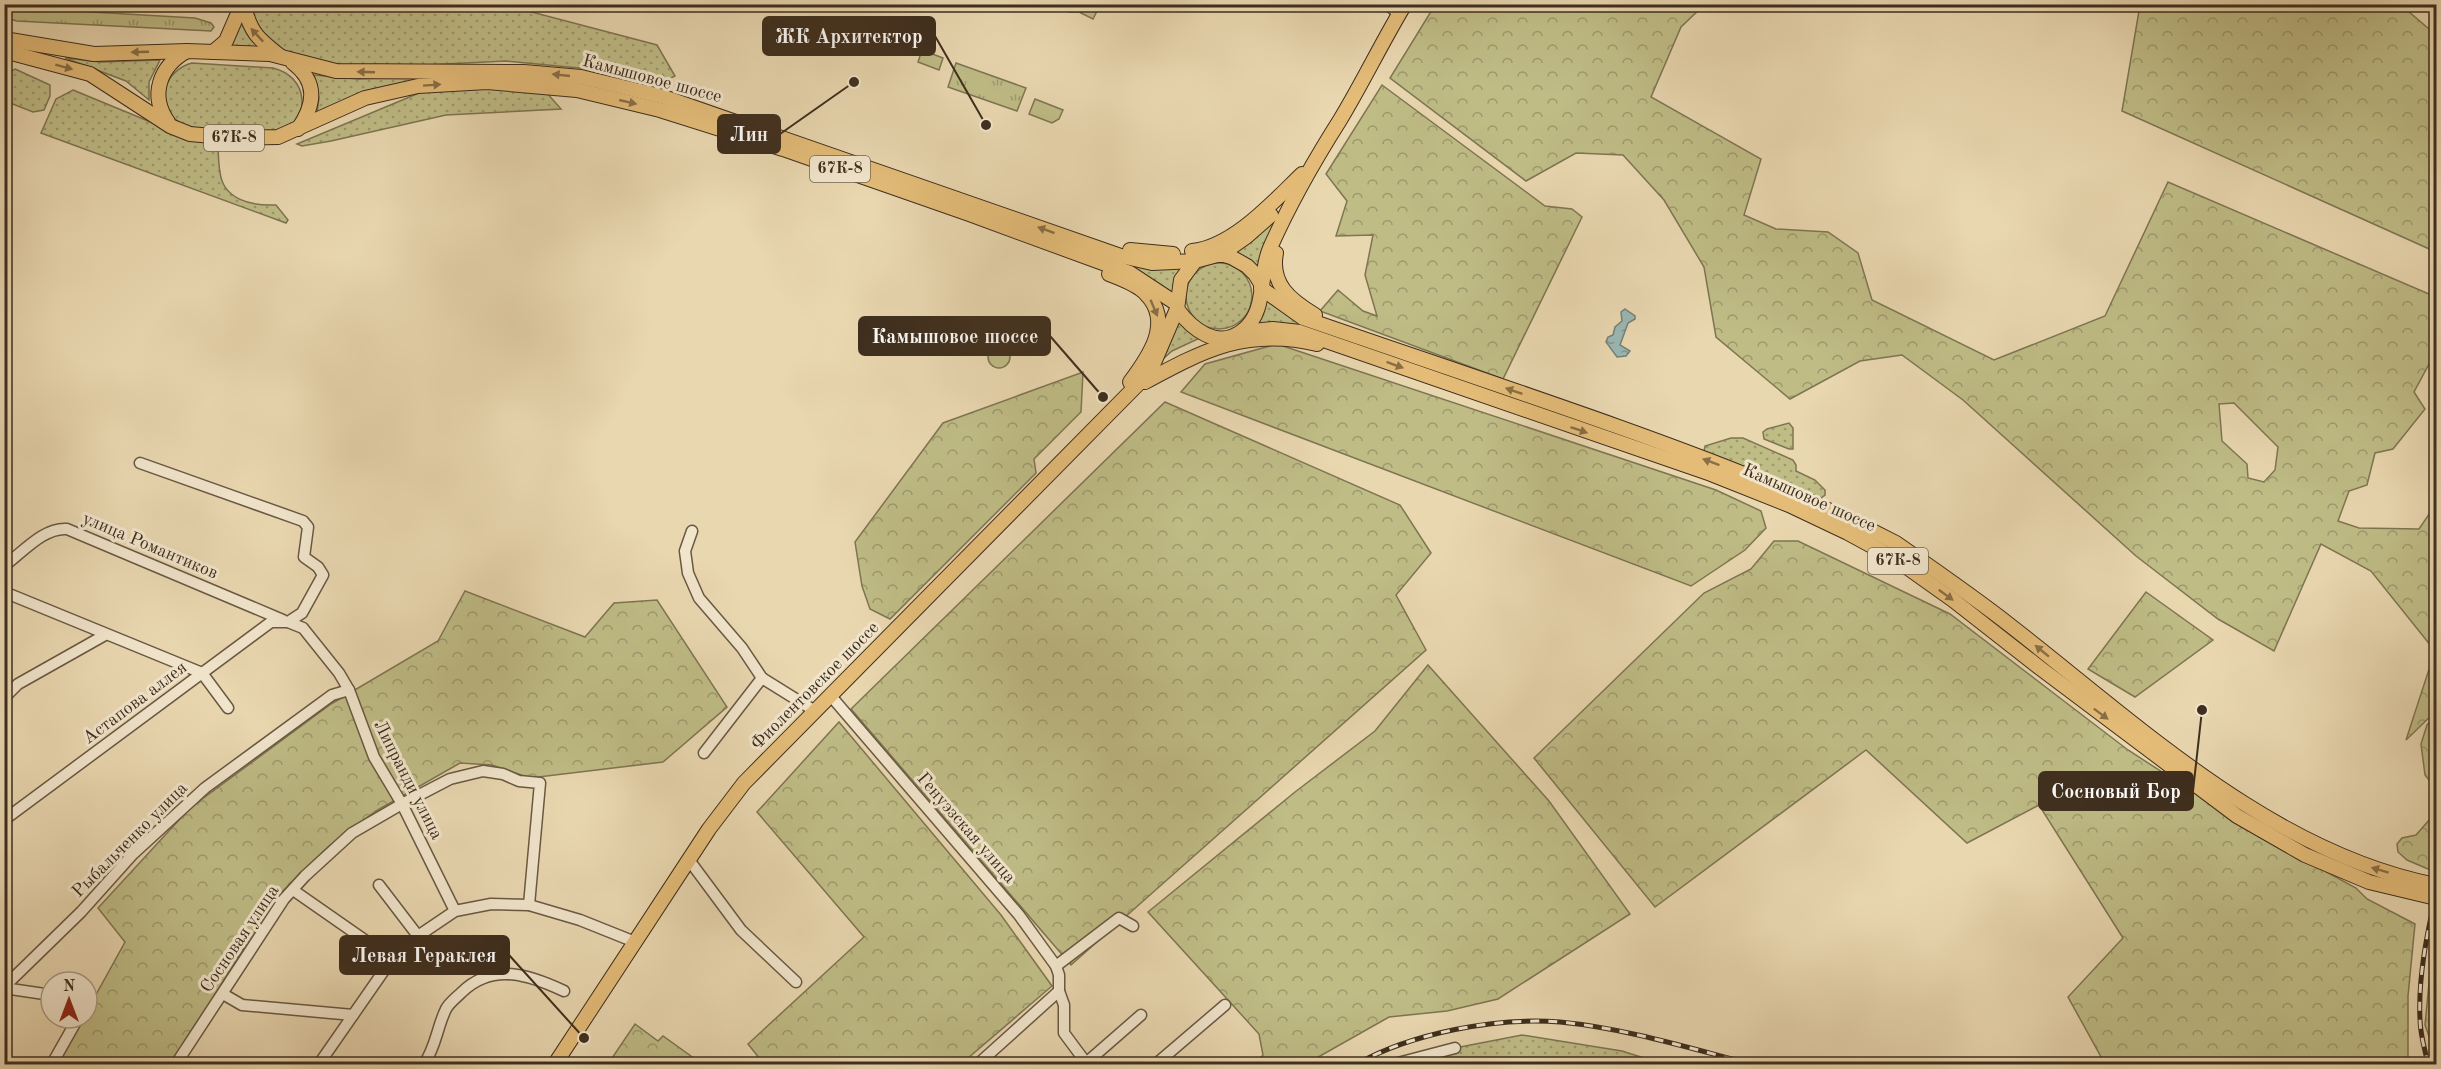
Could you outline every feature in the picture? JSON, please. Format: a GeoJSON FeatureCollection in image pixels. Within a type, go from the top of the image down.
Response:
{"type":"FeatureCollection","features":[{"type":"Feature","properties":{"kind":"main road"},"geometry":{"type":"LineString","coordinates":[[213,52],[226,41],[242,4]]}},
{"type":"Feature","properties":{"kind":"main road"},"geometry":{"type":"LineString","coordinates":[[242,4],[250,27],[258,37],[307,76],[312,100],[298,129]]}},
{"type":"Feature","properties":{"kind":"main road"},"geometry":{"type":"LineString","coordinates":[[1242,332],[1253,319],[1258,308],[1269,250],[1297,191],[1340,121],[1402,9]]}},
{"type":"Feature","properties":{"kind":"main road","name":"Камышовое шоссе"},"geometry":{"type":"LineString","coordinates":[[4,39],[94,54],[187,51],[270,54],[336,71],[524,72],[581,77],[664,97],[1121,256],[1152,263],[1195,261]]}},
{"type":"Feature","properties":{"kind":"main road","name":"Камышовое шоссе"},"geometry":{"type":"LineString","coordinates":[[4,51],[90,74],[170,126],[190,134],[234,138],[278,137],[365,98],[418,86],[487,82],[577,90],[660,110],[783,149],[1130,273],[1177,306],[1192,327],[1201,333],[1219,338]]}},
{"type":"Feature","properties":{"kind":"main road"},"geometry":{"type":"LineString","coordinates":[[170,126],[159,106],[157,96],[159,84],[169,64],[187,51]]}},
{"type":"Feature","properties":{"kind":"main road"},"geometry":{"type":"LineString","coordinates":[[1074,239],[1087,238],[1126,250],[1167,255],[1198,251],[1229,238],[1269,206],[1312,164]]}},
{"type":"Feature","properties":{"kind":"main road"},"geometry":{"type":"LineString","coordinates":[[1221,254],[1246,237],[1297,191]]}},
{"type":"Feature","properties":{"kind":"main road"},"geometry":{"type":"LineString","coordinates":[[1290,206],[1286,228],[1276,250],[1273,267],[1275,277],[1303,307],[1336,330]]}},
{"type":"Feature","properties":{"kind":"main road"},"geometry":{"type":"LineString","coordinates":[[1054,245],[1079,260],[1145,292],[1153,302],[1159,319],[1156,341],[1145,362],[1121,393],[1111,412]]}},
{"type":"Feature","properties":{"kind":"main road","name":"67К-8"},"geometry":{"type":"LineString","coordinates":[[1195,261],[1221,254],[1231,257],[1247,266],[1256,274],[1261,286],[1303,318],[1336,330]]}},
{"type":"Feature","properties":{"kind":"main road"},"geometry":{"type":"LineString","coordinates":[[1177,306],[1181,280],[1195,261]]}},
{"type":"Feature","properties":{"kind":"main road","name":"Фиолентовское шоссе"},"geometry":{"type":"LineString","coordinates":[[555,1065],[689,860],[744,783],[1138,386],[1150,372],[1177,306]]}},
{"type":"Feature","properties":{"kind":"main road","name":"Камышовое шоссе"},"geometry":{"type":"LineString","coordinates":[[1242,332],[1273,329],[1300,332],[1711,474],[1789,505],[1894,558],[1953,600],[2237,816],[2305,855],[2358,877],[2436,898]]}},
{"type":"Feature","properties":{"kind":"main road","name":"Камышовое шоссе"},"geometry":{"type":"LineString","coordinates":[[1336,330],[1669,445],[1798,496],[1896,543],[1972,597],[2180,759],[2270,819],[2337,855],[2392,874],[2436,885]]}},
{"type":"Feature","properties":{"kind":"main road","name":"67К-8"},"geometry":{"type":"LineString","coordinates":[[1219,338],[1230,337],[1242,332]]}},
{"type":"Feature","properties":{"kind":"main road"},"geometry":{"type":"LineString","coordinates":[[1138,386],[1189,358],[1216,348],[1272,337],[1314,344],[1349,354],[1365,354]]}},
{"type":"Feature","properties":{"kind":"main road","name":"Фиолентовское шоссе"},"geometry":{"type":"LineString","coordinates":[[1150,372],[1189,350],[1219,338]]}},
{"type":"Feature","properties":{"kind":"street"},"geometry":{"type":"LineString","coordinates":[[1387,4],[1402,9]]}},
{"type":"Feature","properties":{"kind":"street"},"geometry":{"type":"LineString","coordinates":[[140,463],[303,521],[308,527],[304,557],[318,567],[323,575],[302,613],[288,622]]}},
{"type":"Feature","properties":{"kind":"street","name":"улица Романтиков"},"geometry":{"type":"LineString","coordinates":[[4,566],[44,535],[58,528],[68,529],[288,622]]}},
{"type":"Feature","properties":{"kind":"street"},"geometry":{"type":"LineString","coordinates":[[692,531],[685,551],[688,573],[699,598],[742,648],[762,678],[815,711]]}},
{"type":"Feature","properties":{"kind":"street"},"geometry":{"type":"LineString","coordinates":[[4,591],[202,674],[228,708]]}},
{"type":"Feature","properties":{"kind":"street","name":"Астапова аллея"},"geometry":{"type":"LineString","coordinates":[[4,820],[271,622],[288,622]]}},
{"type":"Feature","properties":{"kind":"street","name":"Липранди улица"},"geometry":{"type":"LineString","coordinates":[[288,622],[303,628],[339,673],[349,690],[374,757],[402,804],[454,911]]}},
{"type":"Feature","properties":{"kind":"street"},"geometry":{"type":"LineString","coordinates":[[4,698],[18,684],[105,635]]}},
{"type":"Feature","properties":{"kind":"street"},"geometry":{"type":"LineString","coordinates":[[704,753],[762,678]]}},
{"type":"Feature","properties":{"kind":"street","name":"Рыбальченко улица"},"geometry":{"type":"LineString","coordinates":[[4,987],[81,912],[133,855],[204,788],[332,696],[349,690]]}},
{"type":"Feature","properties":{"kind":"street","name":"Генуэзская улица"},"geometry":{"type":"LineString","coordinates":[[830,696],[1019,915],[1056,966],[1059,975],[1059,991],[1064,1005],[1064,1033],[1087,1064]]}},
{"type":"Feature","properties":{"kind":"street","name":"Сосновая улица"},"geometry":{"type":"LineString","coordinates":[[176,1065],[284,899],[352,833],[450,780],[483,771],[503,774],[519,781],[540,783],[529,905]]}},
{"type":"Feature","properties":{"kind":"street"},"geometry":{"type":"LineString","coordinates":[[689,860],[741,930],[796,982]]}},
{"type":"Feature","properties":{"kind":"street"},"geometry":{"type":"LineString","coordinates":[[379,885],[418,936]]}},
{"type":"Feature","properties":{"kind":"street"},"geometry":{"type":"LineString","coordinates":[[293,890],[392,958]]}},
{"type":"Feature","properties":{"kind":"street"},"geometry":{"type":"LineString","coordinates":[[319,1065],[392,958],[418,936],[454,911],[490,904],[529,905],[580,920],[635,942]]}},
{"type":"Feature","properties":{"kind":"street"},"geometry":{"type":"LineString","coordinates":[[1056,966],[1119,918],[1133,926]]}},
{"type":"Feature","properties":{"kind":"street"},"geometry":{"type":"LineString","coordinates":[[424,1065],[431,1053],[446,1008],[472,982],[500,973],[533,977],[564,991]]}},
{"type":"Feature","properties":{"kind":"street"},"geometry":{"type":"LineString","coordinates":[[4,987],[39,993]]}},
{"type":"Feature","properties":{"kind":"street"},"geometry":{"type":"LineString","coordinates":[[984,1062],[1059,991]]}},
{"type":"Feature","properties":{"kind":"street"},"geometry":{"type":"LineString","coordinates":[[223,994],[242,1005],[353,1015]]}},
{"type":"Feature","properties":{"kind":"street"},"geometry":{"type":"LineString","coordinates":[[1156,1065],[1225,1005]]}},
{"type":"Feature","properties":{"kind":"street"},"geometry":{"type":"LineString","coordinates":[[1087,1064],[1141,1015]]}},
{"type":"Feature","properties":{"kind":"street"},"geometry":{"type":"LineString","coordinates":[[52,1065],[71,1030]]}},
{"type":"Feature","properties":{"kind":"street"},"geometry":{"type":"LineString","coordinates":[[1394,1065],[1455,1048]]}},
{"type":"Feature","properties":{"kind":"green space"},"geometry":{"type":"Polygon","coordinates":[[[248,4],[505,5],[657,45],[675,76],[667,80],[621,72],[506,61],[362,68],[301,59],[266,41],[248,4]]]}},
{"type":"Feature","properties":{"kind":"green space"},"geometry":{"type":"Polygon","coordinates":[[[1048,5],[1100,5],[1093,19],[1079,12],[1069,12],[1067,8],[1060,11],[1048,5]]]}},
{"type":"Feature","properties":{"kind":"green space"},"geometry":{"type":"Polygon","coordinates":[[[1435,5],[1704,5],[1681,27],[1651,97],[1761,159],[1744,215],[1776,229],[1828,232],[1858,253],[1872,300],[1994,360],[2105,316],[2168,182],[2436,297],[2436,351],[2414,392],[2425,409],[2393,449],[2375,453],[2367,485],[2349,491],[2338,521],[2359,528],[2419,529],[2436,504],[2436,711],[2406,740],[2435,651],[2371,571],[2321,544],[2274,651],[2218,619],[2136,556],[1963,400],[1902,355],[1860,361],[1790,399],[1716,337],[1704,267],[1664,200],[1623,155],[1576,153],[1526,181],[1390,78],[1435,5]],[[2234,403],[2219,404],[2222,441],[2247,464],[2248,478],[2264,482],[2275,470],[2278,447],[2234,403]]]}},
{"type":"Feature","properties":{"kind":"green space"},"geometry":{"type":"Polygon","coordinates":[[[2140,5],[2401,5],[2436,35],[2436,252],[2122,111],[2140,5]]]}},
{"type":"Feature","properties":{"kind":"green space"},"geometry":{"type":"Polygon","coordinates":[[[4,7],[195,18],[211,23],[214,27],[211,31],[17,21],[5,18],[4,7]]]}},
{"type":"Feature","properties":{"kind":"green space"},"geometry":{"type":"Polygon","coordinates":[[[242,12],[260,48],[224,46],[242,12]]]}},
{"type":"Feature","properties":{"kind":"green space"},"geometry":{"type":"Polygon","coordinates":[[[922,50],[943,58],[939,70],[918,62],[922,50]]]}},
{"type":"Feature","properties":{"kind":"green space"},"geometry":{"type":"Polygon","coordinates":[[[65,58],[101,62],[160,60],[149,82],[149,100],[126,81],[65,58]]]}},
{"type":"Feature","properties":{"kind":"green space"},"geometry":{"type":"Polygon","coordinates":[[[192,63],[273,68],[284,72],[297,83],[299,88],[302,100],[300,114],[294,123],[285,129],[273,132],[206,129],[184,125],[171,115],[166,106],[165,88],[175,73],[192,63]]]}},
{"type":"Feature","properties":{"kind":"green space"},"geometry":{"type":"Polygon","coordinates":[[[956,63],[1026,88],[1017,111],[948,87],[956,63]]]}},
{"type":"Feature","properties":{"kind":"green space"},"geometry":{"type":"Polygon","coordinates":[[[15,69],[50,85],[50,96],[44,110],[33,112],[5,101],[5,76],[15,69]]]}},
{"type":"Feature","properties":{"kind":"green space"},"geometry":{"type":"Polygon","coordinates":[[[314,75],[358,79],[423,76],[423,80],[366,91],[317,113],[319,98],[314,75]]]}},
{"type":"Feature","properties":{"kind":"green space"},"geometry":{"type":"Polygon","coordinates":[[[1382,85],[1545,206],[1572,209],[1582,217],[1503,379],[1320,311],[1338,290],[1363,311],[1377,316],[1365,275],[1373,235],[1336,236],[1347,201],[1326,174],[1382,85]]]}},
{"type":"Feature","properties":{"kind":"green space"},"geometry":{"type":"Polygon","coordinates":[[[472,87],[546,92],[561,109],[446,115],[331,141],[302,146],[297,144],[419,93],[472,87]]]}},
{"type":"Feature","properties":{"kind":"green space"},"geometry":{"type":"Polygon","coordinates":[[[73,90],[182,135],[217,143],[220,172],[227,189],[233,195],[249,202],[276,205],[288,220],[286,223],[41,133],[56,99],[73,90]]]}},
{"type":"Feature","properties":{"kind":"green space"},"geometry":{"type":"Polygon","coordinates":[[[1035,99],[1063,110],[1059,119],[1052,123],[1029,114],[1035,99]]]}},
{"type":"Feature","properties":{"kind":"green space"},"geometry":{"type":"Polygon","coordinates":[[[1283,208],[1260,275],[1248,259],[1232,252],[1247,242],[1283,208]]]}},
{"type":"Feature","properties":{"kind":"green space"},"geometry":{"type":"Polygon","coordinates":[[[1219,263],[1232,266],[1242,273],[1249,283],[1252,296],[1249,309],[1242,319],[1232,326],[1219,329],[1206,326],[1196,319],[1189,309],[1186,296],[1189,283],[1196,273],[1206,266],[1219,263]]]}},
{"type":"Feature","properties":{"kind":"green space"},"geometry":{"type":"Polygon","coordinates":[[[1132,265],[1183,268],[1172,295],[1131,269],[1132,265]]]}},
{"type":"Feature","properties":{"kind":"green space"},"geometry":{"type":"Polygon","coordinates":[[[1265,298],[1289,316],[1312,328],[1311,330],[1255,324],[1265,298]]]}},
{"type":"Feature","properties":{"kind":"green space"},"geometry":{"type":"Polygon","coordinates":[[[1177,318],[1186,330],[1200,338],[1172,351],[1162,360],[1177,318]]]}},
{"type":"Feature","properties":{"kind":"green space"},"geometry":{"type":"Polygon","coordinates":[[[1277,344],[1716,490],[1761,511],[1766,528],[1745,550],[1691,586],[1181,392],[1205,364],[1277,344]]]}},
{"type":"Feature","properties":{"kind":"green space"},"geometry":{"type":"Polygon","coordinates":[[[999,346],[1007,349],[1010,357],[1007,365],[999,368],[991,365],[988,357],[991,349],[999,346]]]}},
{"type":"Feature","properties":{"kind":"green space"},"geometry":{"type":"Polygon","coordinates":[[[1083,372],[1081,412],[1034,459],[1036,473],[890,619],[870,609],[862,586],[855,542],[943,423],[1083,372]]]}},
{"type":"Feature","properties":{"kind":"green space"},"geometry":{"type":"Polygon","coordinates":[[[1165,402],[1400,505],[1431,553],[1396,595],[1426,650],[1071,965],[851,709],[1165,402]]]}},
{"type":"Feature","properties":{"kind":"green space"},"geometry":{"type":"Polygon","coordinates":[[[1789,423],[1793,428],[1793,449],[1764,439],[1763,432],[1767,429],[1789,423]]]}},
{"type":"Feature","properties":{"kind":"green space"},"geometry":{"type":"Polygon","coordinates":[[[1731,438],[1743,438],[1793,460],[1796,471],[1815,480],[1825,490],[1825,495],[1821,498],[1704,451],[1705,446],[1731,438]]]}},
{"type":"Feature","properties":{"kind":"green space"},"geometry":{"type":"Polygon","coordinates":[[[1774,541],[1798,541],[1950,614],[2128,750],[2266,839],[2356,888],[2367,899],[2415,924],[2408,996],[2408,1064],[2105,1064],[2068,997],[2123,938],[2039,805],[1967,843],[1866,750],[1655,907],[1534,758],[1704,593],[1751,569],[1774,541]]]}},
{"type":"Feature","properties":{"kind":"green space"},"geometry":{"type":"Polygon","coordinates":[[[465,591],[585,637],[614,603],[657,600],[727,707],[663,762],[530,778],[492,765],[460,763],[376,811],[329,846],[281,893],[250,938],[172,1064],[58,1064],[76,1030],[99,1030],[99,989],[125,942],[98,908],[190,808],[331,704],[438,641],[465,591]]]}},
{"type":"Feature","properties":{"kind":"green space"},"geometry":{"type":"Polygon","coordinates":[[[2146,592],[2213,640],[2135,697],[2088,669],[2146,592]]]}},
{"type":"Feature","properties":{"kind":"green space"},"geometry":{"type":"Polygon","coordinates":[[[1428,665],[1549,801],[1630,914],[1498,999],[1447,1011],[1389,1017],[1306,1064],[1255,1064],[1263,1055],[1259,1034],[1148,912],[1295,792],[1375,731],[1428,665]]]}},
{"type":"Feature","properties":{"kind":"green space"},"geometry":{"type":"Polygon","coordinates":[[[2436,716],[2436,789],[2425,775],[2421,744],[2427,725],[2436,716]]]}},
{"type":"Feature","properties":{"kind":"green space"},"geometry":{"type":"Polygon","coordinates":[[[839,722],[1001,915],[1052,986],[961,1064],[764,1064],[748,1044],[864,937],[757,812],[839,722]]]}},
{"type":"Feature","properties":{"kind":"green space"},"geometry":{"type":"Polygon","coordinates":[[[2436,806],[2435,872],[2407,860],[2398,852],[2397,844],[2402,838],[2416,835],[2430,819],[2436,806]]]}},
{"type":"Feature","properties":{"kind":"green space"},"geometry":{"type":"Polygon","coordinates":[[[2434,931],[2436,931],[2436,1056],[2425,1025],[2434,931]]]}},
{"type":"Feature","properties":{"kind":"green space"},"geometry":{"type":"Polygon","coordinates":[[[635,1024],[658,1041],[663,1036],[702,1064],[608,1064],[635,1024]]]}},
{"type":"Feature","properties":{"kind":"green space"},"geometry":{"type":"Polygon","coordinates":[[[1522,1035],[1622,1051],[1663,1064],[1402,1064],[1455,1048],[1522,1035]]]}},
{"type":"Feature","properties":{"kind":"water"},"geometry":{"type":"Polygon","coordinates":[[[1625,309],[1635,316],[1635,319],[1628,323],[1620,345],[1630,351],[1626,356],[1617,357],[1606,342],[1608,337],[1613,335],[1615,327],[1622,321],[1621,312],[1625,309]]]}},
{"type":"Feature","properties":{"kind":"railway"},"geometry":{"type":"LineString","coordinates":[[2428,1064],[2420,1025],[2420,987],[2426,940],[2436,894]]}},
{"type":"Feature","properties":{"kind":"railway"},"geometry":{"type":"LineString","coordinates":[[1357,1064],[1379,1053],[1429,1036],[1482,1025],[1535,1021],[1608,1029],[1751,1064]]}},
{"type":"Feature","properties":{"kind":"place","name":"Лин"},"geometry":{"type":"Point","coordinates":[854,82]}},
{"type":"Feature","properties":{"kind":"place","name":"ЖК Архитектор"},"geometry":{"type":"Point","coordinates":[986,125]}},
{"type":"Feature","properties":{"kind":"place","name":"Камышовое шоссе"},"geometry":{"type":"Point","coordinates":[1103,397]}},
{"type":"Feature","properties":{"kind":"place","name":"Сосновый Бор"},"geometry":{"type":"Point","coordinates":[2202,710]}},
{"type":"Feature","properties":{"kind":"place","name":"Левая Гераклея"},"geometry":{"type":"Point","coordinates":[584,1038]}}]}
